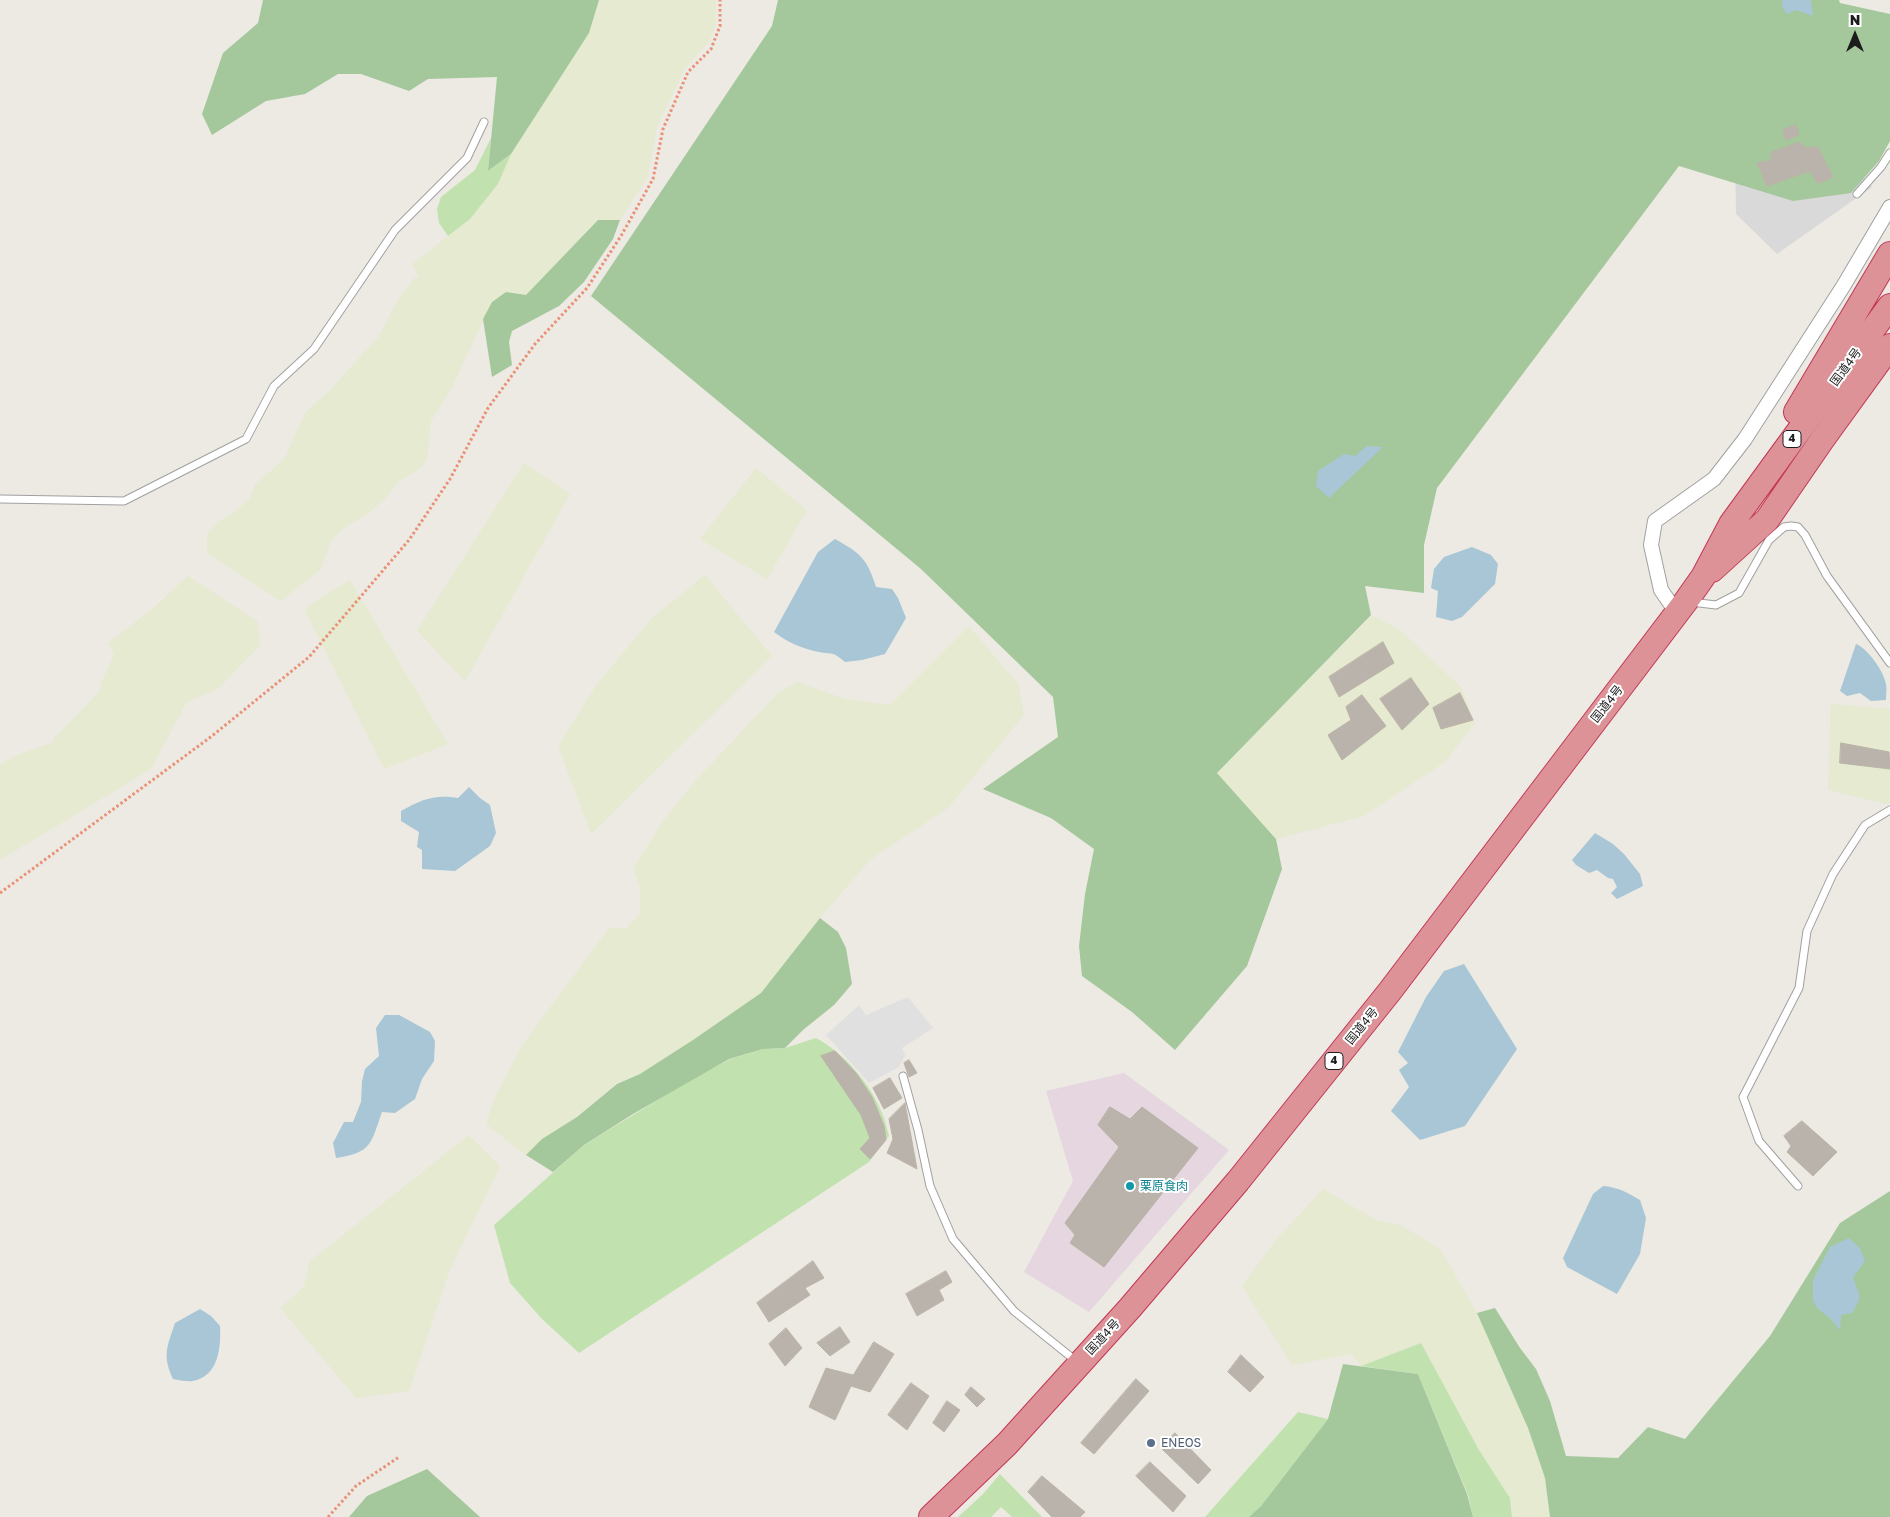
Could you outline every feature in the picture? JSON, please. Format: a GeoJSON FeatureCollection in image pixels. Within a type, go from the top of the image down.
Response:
{"type":"FeatureCollection","features":[{"type":"Feature","properties":{"kind":"highway"},"geometry":{"type":"LineString","coordinates":[[1772,466],[1794,416],[1890,254]]}},
{"type":"Feature","properties":{"kind":"highway","name":"国道4号"},"geometry":{"type":"LineString","coordinates":[[931,1517],[1007,1444],[1130,1308],[1231,1189],[1390,991],[1682,607],[1703,577],[1731,524],[1890,306]]}},
{"type":"Feature","properties":{"kind":"highway","name":"国道4号"},"geometry":{"type":"LineString","coordinates":[[1703,577],[1767,520],[1890,346]]}},
{"type":"Feature","properties":{"kind":"street"},"geometry":{"type":"LineString","coordinates":[[1682,607],[1661,590],[1651,545],[1655,521],[1714,479],[1745,439],[1844,286],[1890,207]]}},
{"type":"Feature","properties":{"kind":"lane"},"geometry":{"type":"LineString","coordinates":[[0,499],[124,501],[246,439],[274,386],[314,349],[395,230],[467,158],[484,122]]}},
{"type":"Feature","properties":{"kind":"lane"},"geometry":{"type":"LineString","coordinates":[[1857,194],[1881,168],[1890,153]]}},
{"type":"Feature","properties":{"kind":"lane"},"geometry":{"type":"LineString","coordinates":[[1682,607],[1716,605],[1738,593],[1769,540],[1784,527],[1798,527],[1805,535],[1827,576],[1890,663]]}},
{"type":"Feature","properties":{"kind":"lane"},"geometry":{"type":"LineString","coordinates":[[1798,1186],[1759,1141],[1743,1097],[1799,988],[1807,931],[1833,874],[1865,826],[1890,810]]}},
{"type":"Feature","properties":{"kind":"lane"},"geometry":{"type":"LineString","coordinates":[[903,1076],[918,1130],[930,1186],[953,1240],[1014,1311],[1079,1363]]}},
{"type":"Feature","properties":{"kind":"path"},"geometry":{"type":"LineString","coordinates":[[0,892],[204,742],[309,657],[409,540],[450,479],[488,408],[535,344],[587,288],[622,236],[653,179],[662,129],[688,72],[711,49],[720,26],[720,0]]}},
{"type":"Feature","properties":{"kind":"path"},"geometry":{"type":"LineString","coordinates":[[328,1517],[356,1486],[400,1457]]}},
{"type":"Feature","properties":{"kind":"shaded area"},"geometry":{"type":"Polygon","coordinates":[[[1807,115],[1872,187],[1777,254],[1736,214],[1735,135],[1807,115]]]}},
{"type":"Feature","properties":{"kind":"shaded area"},"geometry":{"type":"Polygon","coordinates":[[[908,997],[933,1028],[902,1048],[905,1055],[899,1067],[869,1083],[826,1035],[859,1005],[866,1015],[908,997]]]}},
{"type":"Feature","properties":{"kind":"shaded area"},"geometry":{"type":"Polygon","coordinates":[[[1124,1073],[1229,1150],[1089,1312],[1024,1272],[1073,1181],[1046,1091],[1124,1073]]]}},
{"type":"Feature","properties":{"kind":"green space"},"geometry":{"type":"Polygon","coordinates":[[[263,0],[599,0],[589,33],[511,154],[488,171],[497,77],[428,79],[409,91],[361,74],[338,74],[305,94],[266,101],[212,135],[202,114],[223,53],[258,23],[263,0]]]}},
{"type":"Feature","properties":{"kind":"green space"},"geometry":{"type":"Polygon","coordinates":[[[599,0],[716,0],[716,24],[709,42],[685,68],[657,127],[648,177],[620,220],[598,220],[526,295],[506,292],[492,302],[453,385],[431,421],[427,458],[422,467],[399,481],[385,499],[367,514],[348,525],[332,539],[321,569],[281,601],[207,553],[207,533],[218,522],[237,510],[250,498],[255,485],[285,458],[305,413],[331,389],[379,336],[396,303],[414,278],[419,277],[412,264],[470,219],[498,184],[511,154],[589,33],[599,0]]]}},
{"type":"Feature","properties":{"kind":"green space"},"geometry":{"type":"Polygon","coordinates":[[[778,0],[1839,0],[1840,3],[1890,14],[1890,141],[1879,161],[1851,193],[1793,201],[1679,166],[1437,488],[1424,545],[1424,593],[1365,586],[1371,615],[1217,773],[1276,839],[1282,869],[1247,966],[1175,1050],[1132,1012],[1082,976],[1079,946],[1085,894],[1094,849],[1051,818],[983,789],[1058,737],[1053,697],[921,569],[591,296],[772,26],[778,0]]]}},
{"type":"Feature","properties":{"kind":"green space"},"geometry":{"type":"Polygon","coordinates":[[[491,138],[488,171],[511,154],[498,184],[470,219],[448,236],[439,223],[437,209],[441,197],[475,170],[491,138]]]}},
{"type":"Feature","properties":{"kind":"green space"},"geometry":{"type":"Polygon","coordinates":[[[598,220],[620,220],[613,239],[584,282],[559,306],[512,331],[509,342],[512,365],[492,377],[483,319],[492,302],[506,292],[526,295],[598,220]]]}},
{"type":"Feature","properties":{"kind":"green space"},"geometry":{"type":"Polygon","coordinates":[[[524,463],[570,494],[465,681],[417,631],[524,463]]]}},
{"type":"Feature","properties":{"kind":"green space"},"geometry":{"type":"Polygon","coordinates":[[[756,468],[807,510],[767,579],[700,539],[756,468]]]}},
{"type":"Feature","properties":{"kind":"green space"},"geometry":{"type":"Polygon","coordinates":[[[705,575],[772,656],[591,834],[558,746],[597,684],[652,618],[705,575]]]}},
{"type":"Feature","properties":{"kind":"green space"},"geometry":{"type":"Polygon","coordinates":[[[188,576],[258,622],[260,645],[219,688],[186,703],[151,769],[0,860],[0,765],[14,756],[52,743],[54,738],[99,692],[101,683],[114,655],[108,643],[151,610],[188,576]]]}},
{"type":"Feature","properties":{"kind":"green space"},"geometry":{"type":"Polygon","coordinates":[[[350,580],[448,744],[384,769],[305,611],[308,606],[350,580]]]}},
{"type":"Feature","properties":{"kind":"green space"},"geometry":{"type":"Polygon","coordinates":[[[1372,615],[1401,631],[1462,688],[1475,723],[1445,762],[1364,816],[1276,839],[1217,773],[1372,615]]]}},
{"type":"Feature","properties":{"kind":"green space"},"geometry":{"type":"Polygon","coordinates":[[[969,626],[1018,684],[1024,715],[948,808],[871,859],[820,918],[761,993],[640,1074],[617,1083],[577,1117],[542,1139],[526,1155],[486,1124],[495,1097],[523,1044],[609,928],[627,928],[640,913],[640,887],[633,869],[663,821],[696,780],[778,693],[798,682],[845,699],[890,705],[969,626]]]}},
{"type":"Feature","properties":{"kind":"green space"},"geometry":{"type":"Polygon","coordinates":[[[1831,704],[1890,709],[1890,802],[1886,804],[1828,790],[1831,704]]]}},
{"type":"Feature","properties":{"kind":"green space"},"geometry":{"type":"Polygon","coordinates":[[[820,918],[838,932],[846,948],[852,984],[834,1005],[803,1030],[785,1048],[763,1049],[729,1059],[633,1114],[584,1145],[553,1172],[526,1155],[542,1139],[577,1117],[617,1084],[640,1074],[761,993],[820,918]]]}},
{"type":"Feature","properties":{"kind":"green space"},"geometry":{"type":"Polygon","coordinates":[[[816,1038],[846,1060],[863,1080],[877,1102],[889,1136],[869,1162],[579,1353],[542,1319],[510,1283],[494,1225],[584,1145],[692,1079],[730,1059],[763,1049],[785,1048],[816,1038]]]}},
{"type":"Feature","properties":{"kind":"green space"},"geometry":{"type":"Polygon","coordinates":[[[469,1135],[500,1166],[449,1272],[409,1391],[356,1398],[280,1308],[304,1287],[309,1262],[469,1135]]]}},
{"type":"Feature","properties":{"kind":"green space"},"geometry":{"type":"Polygon","coordinates":[[[1323,1189],[1376,1220],[1401,1225],[1441,1250],[1477,1313],[1528,1428],[1545,1478],[1550,1517],[1513,1517],[1510,1498],[1479,1450],[1421,1343],[1361,1366],[1352,1354],[1292,1365],[1242,1286],[1276,1240],[1323,1189]]]}},
{"type":"Feature","properties":{"kind":"green space"},"geometry":{"type":"Polygon","coordinates":[[[1890,1191],[1890,1517],[1550,1517],[1545,1478],[1528,1428],[1477,1313],[1495,1308],[1520,1348],[1536,1369],[1550,1401],[1566,1456],[1618,1458],[1648,1427],[1685,1439],[1770,1336],[1840,1223],[1890,1191]]]}},
{"type":"Feature","properties":{"kind":"green space"},"geometry":{"type":"Polygon","coordinates":[[[1421,1343],[1479,1450],[1510,1498],[1512,1517],[1473,1517],[1468,1495],[1418,1374],[1361,1366],[1421,1343]]]}},
{"type":"Feature","properties":{"kind":"green space"},"geometry":{"type":"Polygon","coordinates":[[[1343,1364],[1418,1374],[1467,1494],[1473,1517],[1249,1517],[1261,1506],[1328,1419],[1343,1364]]]}},
{"type":"Feature","properties":{"kind":"green space"},"geometry":{"type":"Polygon","coordinates":[[[1298,1412],[1328,1419],[1261,1506],[1249,1517],[1205,1517],[1298,1412]]]}},
{"type":"Feature","properties":{"kind":"green space"},"geometry":{"type":"Polygon","coordinates":[[[427,1469],[480,1517],[349,1517],[367,1496],[427,1469]]]}},
{"type":"Feature","properties":{"kind":"green space"},"geometry":{"type":"Polygon","coordinates":[[[1000,1474],[1042,1517],[1012,1517],[1001,1507],[991,1517],[958,1517],[983,1494],[1000,1474]]]}},
{"type":"Feature","properties":{"kind":"water"},"geometry":{"type":"Polygon","coordinates":[[[1782,0],[1811,0],[1813,16],[1796,10],[1787,14],[1782,6],[1782,0]]]}},
{"type":"Feature","properties":{"kind":"water"},"geometry":{"type":"Polygon","coordinates":[[[1367,446],[1383,447],[1329,498],[1316,486],[1318,471],[1344,454],[1355,456],[1367,446]]]}},
{"type":"Feature","properties":{"kind":"water"},"geometry":{"type":"Polygon","coordinates":[[[835,539],[862,557],[876,587],[892,589],[898,598],[906,618],[885,654],[845,662],[835,655],[795,645],[774,632],[818,552],[835,539]]]}},
{"type":"Feature","properties":{"kind":"water"},"geometry":{"type":"Polygon","coordinates":[[[1472,547],[1491,555],[1498,564],[1495,584],[1462,617],[1452,621],[1436,617],[1438,591],[1431,588],[1434,569],[1444,557],[1472,547]]]}},
{"type":"Feature","properties":{"kind":"water"},"geometry":{"type":"Polygon","coordinates":[[[1856,644],[1870,655],[1882,673],[1886,684],[1886,700],[1871,701],[1860,693],[1847,696],[1840,691],[1856,644]]]}},
{"type":"Feature","properties":{"kind":"water"},"geometry":{"type":"Polygon","coordinates":[[[469,787],[490,805],[496,833],[490,846],[455,871],[422,869],[422,850],[417,847],[419,832],[401,821],[401,811],[435,797],[458,798],[469,787]]]}},
{"type":"Feature","properties":{"kind":"water"},"geometry":{"type":"Polygon","coordinates":[[[1595,833],[1613,844],[1624,854],[1640,874],[1643,886],[1617,899],[1611,893],[1617,887],[1613,879],[1608,878],[1597,870],[1589,873],[1576,865],[1572,860],[1595,833]]]}},
{"type":"Feature","properties":{"kind":"water"},"geometry":{"type":"Polygon","coordinates":[[[1464,964],[1517,1049],[1465,1126],[1420,1140],[1391,1111],[1409,1087],[1399,1070],[1408,1063],[1398,1052],[1426,997],[1444,971],[1464,964]]]}},
{"type":"Feature","properties":{"kind":"water"},"geometry":{"type":"Polygon","coordinates":[[[385,1015],[399,1015],[430,1032],[435,1041],[434,1061],[422,1079],[415,1099],[395,1113],[382,1112],[368,1145],[357,1153],[336,1158],[333,1143],[344,1122],[353,1122],[361,1102],[362,1081],[365,1069],[379,1056],[376,1028],[385,1015]]]}},
{"type":"Feature","properties":{"kind":"water"},"geometry":{"type":"Polygon","coordinates":[[[1603,1186],[1618,1189],[1640,1200],[1646,1218],[1640,1254],[1617,1294],[1567,1267],[1563,1258],[1593,1194],[1603,1186]]]}},
{"type":"Feature","properties":{"kind":"water"},"geometry":{"type":"Polygon","coordinates":[[[1849,1238],[1860,1248],[1865,1261],[1853,1278],[1859,1292],[1858,1303],[1852,1313],[1841,1315],[1840,1330],[1830,1318],[1818,1309],[1813,1301],[1813,1280],[1830,1247],[1849,1238]]]}},
{"type":"Feature","properties":{"kind":"water"},"geometry":{"type":"Polygon","coordinates":[[[200,1309],[211,1316],[220,1326],[217,1360],[202,1378],[193,1381],[173,1379],[168,1364],[167,1351],[175,1323],[200,1309]]]}},
{"type":"Feature","properties":{"kind":"building"},"geometry":{"type":"Polygon","coordinates":[[[1796,125],[1799,135],[1786,140],[1783,130],[1796,125]]]}},
{"type":"Feature","properties":{"kind":"building"},"geometry":{"type":"Polygon","coordinates":[[[1800,142],[1805,148],[1818,147],[1833,177],[1818,184],[1810,171],[1767,186],[1757,163],[1772,160],[1770,153],[1800,142]]]}},
{"type":"Feature","properties":{"kind":"building"},"geometry":{"type":"Polygon","coordinates":[[[1383,642],[1394,663],[1339,697],[1329,677],[1383,642]]]}},
{"type":"Feature","properties":{"kind":"building"},"geometry":{"type":"Polygon","coordinates":[[[1411,678],[1429,704],[1402,730],[1380,699],[1411,678]]]}},
{"type":"Feature","properties":{"kind":"building"},"geometry":{"type":"Polygon","coordinates":[[[1460,693],[1473,720],[1441,729],[1433,708],[1460,693]]]}},
{"type":"Feature","properties":{"kind":"building"},"geometry":{"type":"Polygon","coordinates":[[[1362,695],[1386,726],[1342,760],[1328,735],[1351,720],[1346,707],[1362,695]]]}},
{"type":"Feature","properties":{"kind":"building"},"geometry":{"type":"Polygon","coordinates":[[[1841,743],[1889,752],[1890,769],[1840,763],[1841,743]]]}},
{"type":"Feature","properties":{"kind":"building"},"geometry":{"type":"Polygon","coordinates":[[[835,1051],[856,1073],[872,1097],[884,1126],[886,1140],[870,1159],[860,1149],[870,1138],[861,1115],[821,1056],[835,1051]]]}},
{"type":"Feature","properties":{"kind":"building"},"geometry":{"type":"Polygon","coordinates":[[[909,1060],[917,1073],[909,1077],[904,1063],[909,1060]]]}},
{"type":"Feature","properties":{"kind":"building"},"geometry":{"type":"Polygon","coordinates":[[[890,1078],[902,1098],[884,1109],[873,1088],[890,1078]]]}},
{"type":"Feature","properties":{"kind":"building"},"geometry":{"type":"Polygon","coordinates":[[[905,1103],[917,1169],[887,1153],[893,1139],[889,1119],[905,1103]]]}},
{"type":"Feature","properties":{"kind":"building","name":"栗原食肉"},"geometry":{"type":"Polygon","coordinates":[[[1110,1107],[1130,1119],[1142,1107],[1198,1148],[1104,1267],[1070,1243],[1075,1235],[1065,1223],[1119,1147],[1098,1125],[1110,1107]]]}},
{"type":"Feature","properties":{"kind":"building"},"geometry":{"type":"Polygon","coordinates":[[[1802,1121],[1837,1152],[1813,1176],[1787,1152],[1791,1146],[1784,1136],[1802,1121]]]}},
{"type":"Feature","properties":{"kind":"building"},"geometry":{"type":"Polygon","coordinates":[[[813,1261],[824,1278],[805,1288],[810,1295],[769,1322],[757,1303],[813,1261]]]}},
{"type":"Feature","properties":{"kind":"building"},"geometry":{"type":"Polygon","coordinates":[[[946,1271],[952,1282],[939,1290],[944,1300],[917,1316],[906,1294],[946,1271]]]}},
{"type":"Feature","properties":{"kind":"building"},"geometry":{"type":"Polygon","coordinates":[[[840,1327],[850,1342],[830,1356],[817,1343],[840,1327]]]}},
{"type":"Feature","properties":{"kind":"building"},"geometry":{"type":"Polygon","coordinates":[[[786,1328],[802,1348],[785,1366],[769,1344],[786,1328]]]}},
{"type":"Feature","properties":{"kind":"building"},"geometry":{"type":"Polygon","coordinates":[[[874,1342],[894,1354],[870,1392],[851,1386],[835,1420],[809,1407],[826,1368],[853,1375],[874,1342]]]}},
{"type":"Feature","properties":{"kind":"building"},"geometry":{"type":"Polygon","coordinates":[[[1241,1355],[1264,1377],[1250,1392],[1228,1372],[1241,1355]]]}},
{"type":"Feature","properties":{"kind":"building"},"geometry":{"type":"Polygon","coordinates":[[[1136,1379],[1149,1391],[1094,1454],[1081,1443],[1136,1379]]]}},
{"type":"Feature","properties":{"kind":"building"},"geometry":{"type":"Polygon","coordinates":[[[911,1383],[929,1396],[907,1430],[888,1415],[911,1383]]]}},
{"type":"Feature","properties":{"kind":"building"},"geometry":{"type":"Polygon","coordinates":[[[971,1387],[985,1399],[977,1407],[965,1395],[971,1387]]]}},
{"type":"Feature","properties":{"kind":"building"},"geometry":{"type":"Polygon","coordinates":[[[947,1401],[960,1410],[944,1432],[933,1423],[947,1401]]]}},
{"type":"Feature","properties":{"kind":"building"},"geometry":{"type":"Polygon","coordinates":[[[1175,1433],[1211,1470],[1198,1484],[1161,1448],[1175,1433]]]}},
{"type":"Feature","properties":{"kind":"building"},"geometry":{"type":"Polygon","coordinates":[[[1150,1462],[1186,1496],[1173,1512],[1136,1476],[1150,1462]]]}},
{"type":"Feature","properties":{"kind":"building"},"geometry":{"type":"Polygon","coordinates":[[[1042,1476],[1085,1512],[1080,1517],[1052,1517],[1028,1492],[1042,1476]]]}},
{"type":"Feature","properties":{"kind":"place","name":"栗原食肉"},"geometry":{"type":"Point","coordinates":[1130,1186]}},
{"type":"Feature","properties":{"kind":"place","name":"ENEOS"},"geometry":{"type":"Point","coordinates":[1151,1443]}}]}
